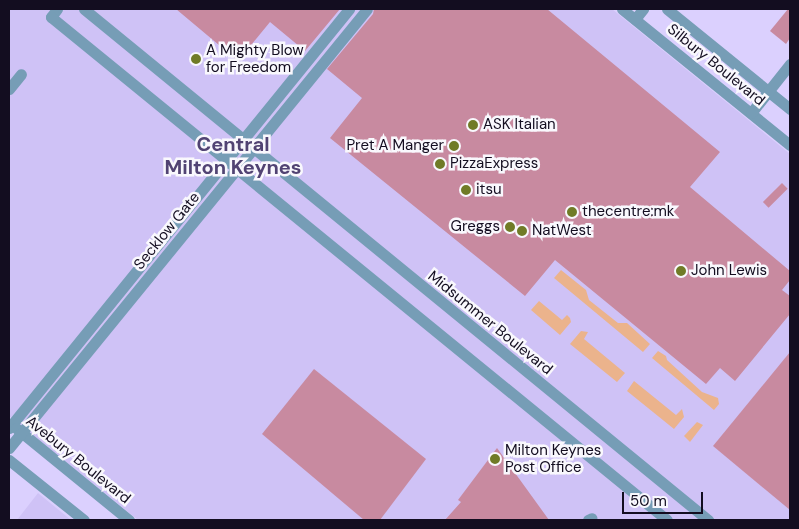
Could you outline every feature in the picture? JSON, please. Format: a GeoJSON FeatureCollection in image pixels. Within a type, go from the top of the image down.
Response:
{"type":"FeatureCollection","features":[{"type":"Feature","properties":{"kind":"street"},"geometry":{"type":"LineString","coordinates":[[84,9],[243,139],[349,9]]}},
{"type":"Feature","properties":{"kind":"street","name":"Secklow Gate"},"geometry":{"type":"LineString","coordinates":[[9,448],[367,9]]}},
{"type":"Feature","properties":{"kind":"street","name":"Silbury Boulevard"},"geometry":{"type":"LineString","coordinates":[[622,9],[790,145]]}},
{"type":"Feature","properties":{"kind":"street"},"geometry":{"type":"LineString","coordinates":[[635,19],[643,9]]}},
{"type":"Feature","properties":{"kind":"street","name":"Silbury Boulevard"},"geometry":{"type":"LineString","coordinates":[[667,9],[790,109]]}},
{"type":"Feature","properties":{"kind":"street"},"geometry":{"type":"LineString","coordinates":[[54,13],[182,125],[667,520]]}},
{"type":"Feature","properties":{"kind":"street"},"geometry":{"type":"LineString","coordinates":[[751,113],[790,64]]}},
{"type":"Feature","properties":{"kind":"street"},"geometry":{"type":"LineString","coordinates":[[9,89],[21,74]]}},
{"type":"Feature","properties":{"kind":"street","name":"Midsummer Boulevard"},"geometry":{"type":"LineString","coordinates":[[243,139],[708,520]]}},
{"type":"Feature","properties":{"kind":"street","name":"Secklow Gate"},"geometry":{"type":"LineString","coordinates":[[10,425],[243,139]]}},
{"type":"Feature","properties":{"kind":"street","name":"Avebury Boulevard"},"geometry":{"type":"LineString","coordinates":[[10,425],[129,520]]}},
{"type":"Feature","properties":{"kind":"street"},"geometry":{"type":"LineString","coordinates":[[9,460],[84,520]]}},
{"type":"Feature","properties":{"kind":"shaded area"},"geometry":{"type":"Polygon","coordinates":[[[9,9],[612,9],[790,154],[790,520],[138,520],[9,416],[9,9]]]}},
{"type":"Feature","properties":{"kind":"shaded area"},"geometry":{"type":"Polygon","coordinates":[[[561,270],[586,290],[589,300],[618,323],[627,323],[650,344],[643,352],[554,278],[561,270]]]}},
{"type":"Feature","properties":{"kind":"shaded area"},"geometry":{"type":"Polygon","coordinates":[[[539,301],[562,320],[567,315],[570,318],[571,322],[560,335],[531,310],[539,301]]]}},
{"type":"Feature","properties":{"kind":"shaded area"},"geometry":{"type":"Polygon","coordinates":[[[581,331],[588,332],[584,339],[625,373],[617,382],[570,344],[581,331]]]}},
{"type":"Feature","properties":{"kind":"shaded area"},"geometry":{"type":"Polygon","coordinates":[[[658,351],[666,356],[667,360],[702,392],[718,398],[719,404],[714,410],[652,358],[658,351]]]}},
{"type":"Feature","properties":{"kind":"shaded area"},"geometry":{"type":"Polygon","coordinates":[[[634,381],[676,415],[682,409],[684,417],[674,429],[627,391],[634,381]]]}},
{"type":"Feature","properties":{"kind":"shaded area"},"geometry":{"type":"Polygon","coordinates":[[[697,422],[703,425],[690,442],[684,436],[697,422]]]}},
{"type":"Feature","properties":{"kind":"shaded area"},"geometry":{"type":"Polygon","coordinates":[[[38,493],[71,520],[17,520],[38,493]]]}},
{"type":"Feature","properties":{"kind":"building"},"geometry":{"type":"Polygon","coordinates":[[[176,9],[340,9],[305,51],[270,22],[238,61],[176,9]]]}},
{"type":"Feature","properties":{"kind":"building","name":"thecentre:mk"},"geometry":{"type":"Polygon","coordinates":[[[374,9],[547,9],[720,152],[690,187],[790,271],[790,280],[782,290],[790,296],[790,314],[735,381],[720,368],[706,384],[555,260],[525,296],[330,138],[362,98],[327,69],[373,14],[374,9]]]}},
{"type":"Feature","properties":{"kind":"building"},"geometry":{"type":"Polygon","coordinates":[[[790,9],[790,38],[786,44],[770,31],[790,9]]]}},
{"type":"Feature","properties":{"kind":"building"},"geometry":{"type":"Polygon","coordinates":[[[782,183],[788,189],[769,208],[763,202],[782,183]]]}},
{"type":"Feature","properties":{"kind":"building"},"geometry":{"type":"Polygon","coordinates":[[[790,352],[790,510],[713,446],[790,352]]]}},
{"type":"Feature","properties":{"kind":"building"},"geometry":{"type":"Polygon","coordinates":[[[314,369],[426,459],[380,520],[364,520],[262,434],[314,369]]]}},
{"type":"Feature","properties":{"kind":"building"},"geometry":{"type":"Polygon","coordinates":[[[497,448],[549,520],[445,520],[461,502],[458,500],[497,448]]]}},
{"type":"Feature","properties":{"kind":"place","name":"A Mighty Blow for Freedom"},"geometry":{"type":"Point","coordinates":[196,59]}},
{"type":"Feature","properties":{"kind":"place","name":"ASK Italian"},"geometry":{"type":"Point","coordinates":[473,125]}},
{"type":"Feature","properties":{"kind":"place","name":"Pret A Manger"},"geometry":{"type":"Point","coordinates":[454,146]}},
{"type":"Feature","properties":{"kind":"place","name":"PizzaExpress"},"geometry":{"type":"Point","coordinates":[440,164]}},
{"type":"Feature","properties":{"kind":"place","name":"itsu"},"geometry":{"type":"Point","coordinates":[466,190]}},
{"type":"Feature","properties":{"kind":"place","name":"thecentre:mk"},"geometry":{"type":"Point","coordinates":[572,212]}},
{"type":"Feature","properties":{"kind":"place","name":"Greggs"},"geometry":{"type":"Point","coordinates":[510,227]}},
{"type":"Feature","properties":{"kind":"place","name":"NatWest"},"geometry":{"type":"Point","coordinates":[522,231]}},
{"type":"Feature","properties":{"kind":"place","name":"John Lewis"},"geometry":{"type":"Point","coordinates":[681,271]}},
{"type":"Feature","properties":{"kind":"place","name":"Milton Keynes Post Office"},"geometry":{"type":"Point","coordinates":[495,459]}},
{"type":"Feature","properties":{"kind":"district","name":"Central Milton Keynes"},"geometry":{"type":"Point","coordinates":[233,156]}}]}
